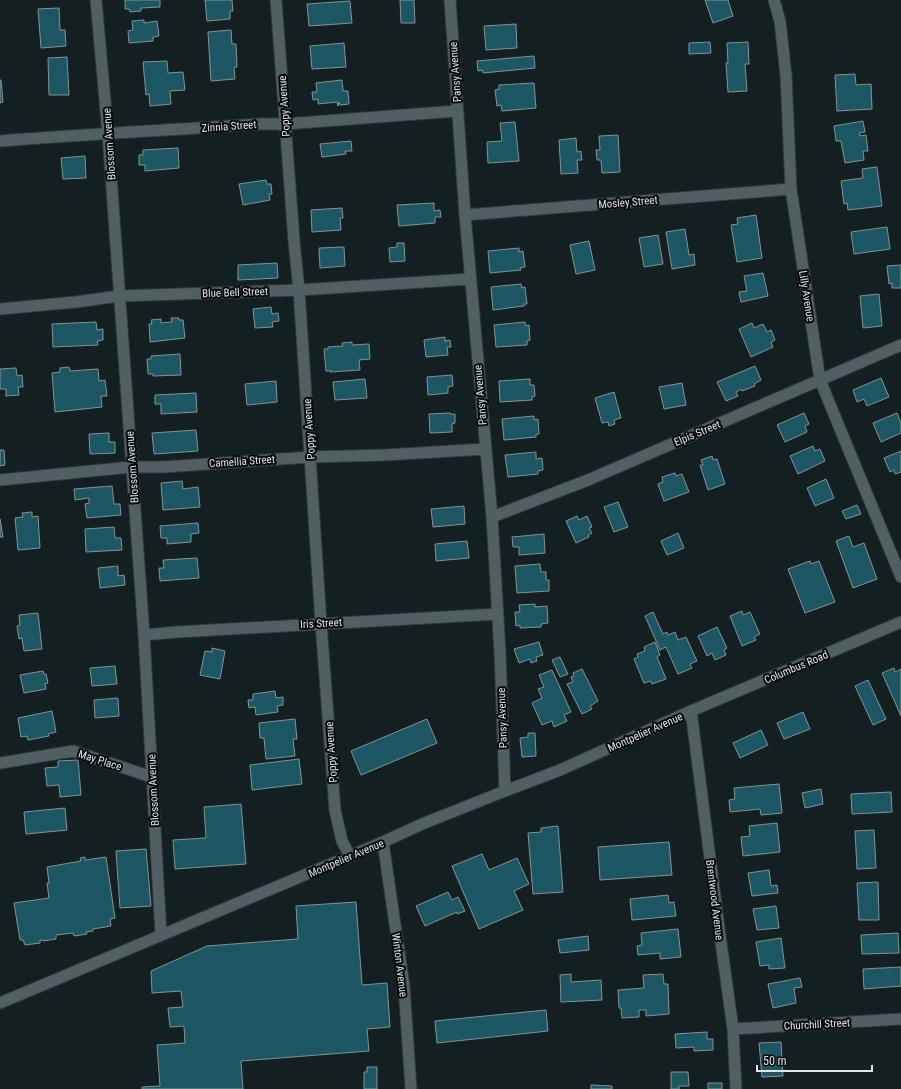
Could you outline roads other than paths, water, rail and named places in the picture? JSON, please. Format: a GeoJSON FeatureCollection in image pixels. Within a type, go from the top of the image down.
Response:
{"type":"FeatureCollection","features":[{"type":"Feature","properties":{"kind":"street","name":"Blossom Avenue"},"geometry":{"type":"LineString","coordinates":[[96,0],[108,134],[144,635],[161,934]]}},
{"type":"Feature","properties":{"kind":"street","name":"Poppy Avenue"},"geometry":{"type":"LineString","coordinates":[[276,0],[299,290],[335,810],[342,841],[350,856]]}},
{"type":"Feature","properties":{"kind":"street","name":"Pansy Avenue"},"geometry":{"type":"LineString","coordinates":[[450,0],[470,279],[492,517],[500,652],[505,791]]}},
{"type":"Feature","properties":{"kind":"street","name":"Lilly Avenue"},"geometry":{"type":"LineString","coordinates":[[774,0],[780,21],[786,75],[791,189],[820,380],[901,577]]}},
{"type":"Feature","properties":{"kind":"street","name":"Zinnia Street"},"geometry":{"type":"LineString","coordinates":[[0,141],[78,134],[108,134],[260,124],[285,124],[457,110]]}},
{"type":"Feature","properties":{"kind":"street","name":"Mosley Street"},"geometry":{"type":"LineString","coordinates":[[465,215],[791,189]]}},
{"type":"Feature","properties":{"kind":"street","name":"Blue Bell Street"},"geometry":{"type":"LineString","coordinates":[[0,309],[76,302],[119,296],[299,290],[470,279]]}},
{"type":"Feature","properties":{"kind":"street","name":"Elpis Street"},"geometry":{"type":"LineString","coordinates":[[492,517],[588,480],[901,345]]}},
{"type":"Feature","properties":{"kind":"street","name":"Camellia Street"},"geometry":{"type":"LineString","coordinates":[[0,480],[132,467],[163,467],[311,457],[385,455],[485,449]]}},
{"type":"Feature","properties":{"kind":"street","name":"Iris Street"},"geometry":{"type":"LineString","coordinates":[[144,635],[321,623],[498,614]]}},
{"type":"Feature","properties":{"kind":"street","name":"Columbus Road"},"geometry":{"type":"LineString","coordinates":[[691,711],[901,622]]}},
{"type":"Feature","properties":{"kind":"street","name":"Montpelier Avenue"},"geometry":{"type":"LineString","coordinates":[[0,1003],[161,934],[350,856],[422,824],[560,770],[691,711]]}},
{"type":"Feature","properties":{"kind":"street","name":"Brentwood Avenue"},"geometry":{"type":"LineString","coordinates":[[691,711],[733,1029],[736,1089]]}},
{"type":"Feature","properties":{"kind":"street","name":"May Place"},"geometry":{"type":"LineString","coordinates":[[0,763],[72,751],[152,777]]}},
{"type":"Feature","properties":{"kind":"street","name":"Winton Avenue"},"geometry":{"type":"LineString","coordinates":[[383,842],[404,986],[411,1089]]}},
{"type":"Feature","properties":{"kind":"street","name":"Churchill Street"},"geometry":{"type":"LineString","coordinates":[[733,1029],[901,1019]]}}]}
